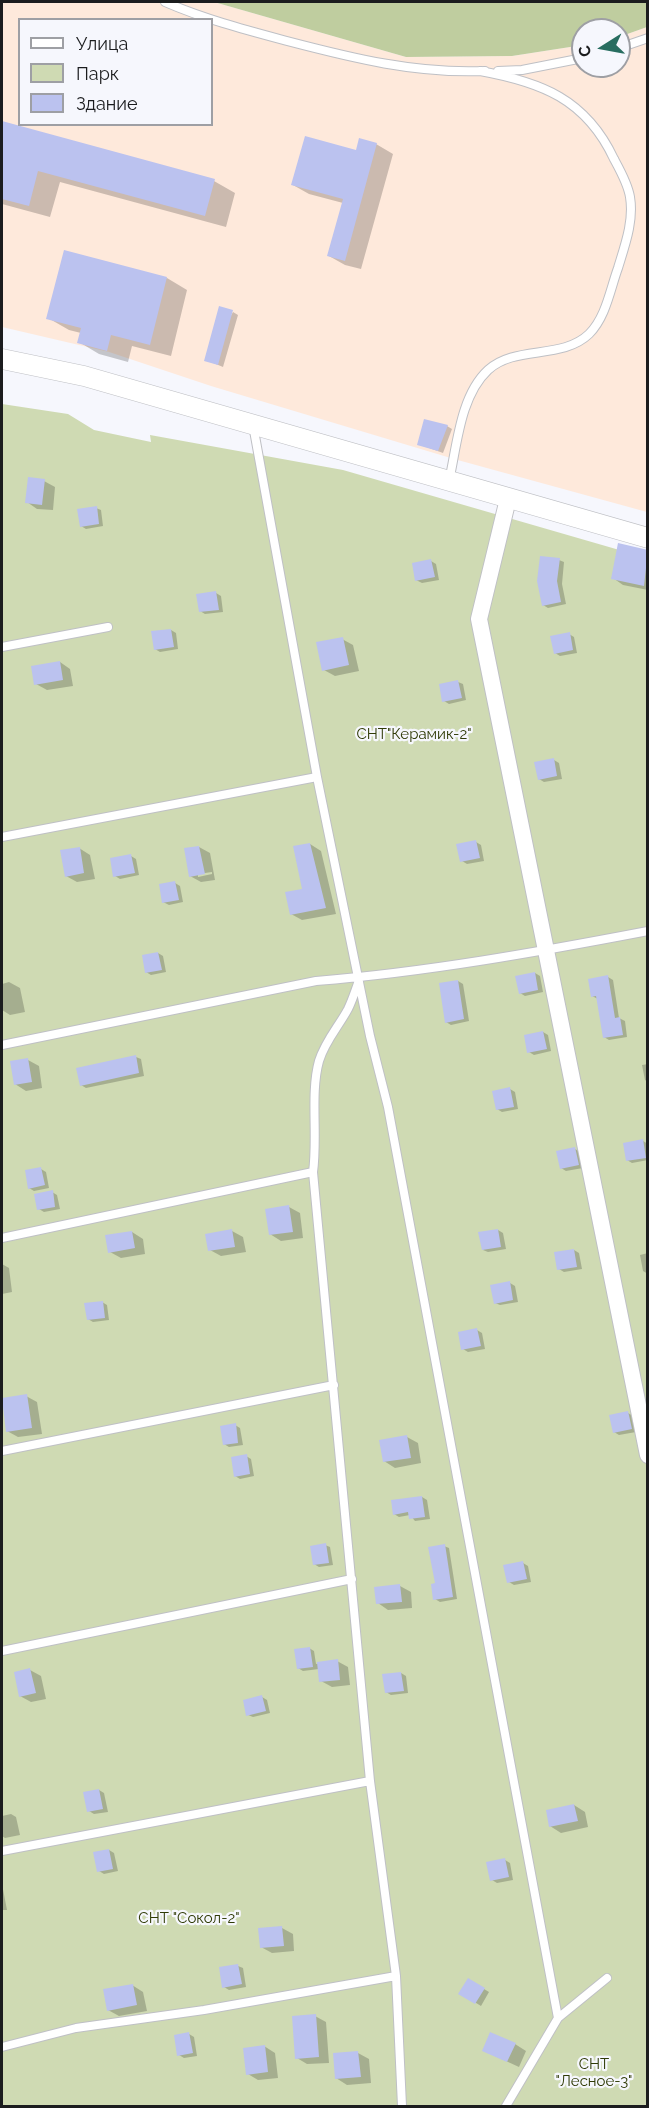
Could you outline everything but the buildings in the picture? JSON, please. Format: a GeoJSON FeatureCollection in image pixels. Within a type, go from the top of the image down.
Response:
{"type":"FeatureCollection","features":[{"type":"Feature","properties":{"kind":"street"},"geometry":{"type":"LineString","coordinates":[[2,359],[84,376],[508,500],[648,538]]}},
{"type":"Feature","properties":{"kind":"street"},"geometry":{"type":"LineString","coordinates":[[508,500],[479,619],[648,1455]]}},
{"type":"Feature","properties":{"kind":"lane"},"geometry":{"type":"LineString","coordinates":[[165,2],[211,18]]}},
{"type":"Feature","properties":{"kind":"lane"},"geometry":{"type":"LineString","coordinates":[[213,19],[246,30],[362,60],[404,68],[522,70],[571,60]]}},
{"type":"Feature","properties":{"kind":"lane"},"geometry":{"type":"LineString","coordinates":[[631,44],[648,39]]}},
{"type":"Feature","properties":{"kind":"lane"},"geometry":{"type":"LineString","coordinates":[[448,482],[467,406],[475,386],[489,369],[507,359],[567,347],[581,342],[591,332],[601,318],[630,222],[630,196],[623,177],[593,124],[558,95],[534,84],[480,71]]}},
{"type":"Feature","properties":{"kind":"lane"},"geometry":{"type":"LineString","coordinates":[[253,424],[317,777],[360,978],[370,1036],[390,1119],[558,2018]]}},
{"type":"Feature","properties":{"kind":"lane"},"geometry":{"type":"LineString","coordinates":[[2,647],[108,627]]}},
{"type":"Feature","properties":{"kind":"lane"},"geometry":{"type":"LineString","coordinates":[[2,837],[317,777]]}},
{"type":"Feature","properties":{"kind":"lane"},"geometry":{"type":"LineString","coordinates":[[2,1045],[316,981],[360,978],[545,951],[648,931]]}},
{"type":"Feature","properties":{"kind":"lane"},"geometry":{"type":"LineString","coordinates":[[360,978],[349,1007],[326,1043],[320,1060],[316,1077],[317,1143],[313,1172],[370,1781],[396,1976],[402,2106]]}},
{"type":"Feature","properties":{"kind":"lane"},"geometry":{"type":"LineString","coordinates":[[2,1238],[313,1172]]}},
{"type":"Feature","properties":{"kind":"lane"},"geometry":{"type":"LineString","coordinates":[[2,1451],[334,1385]]}},
{"type":"Feature","properties":{"kind":"lane"},"geometry":{"type":"LineString","coordinates":[[2,1651],[352,1579]]}},
{"type":"Feature","properties":{"kind":"lane"},"geometry":{"type":"LineString","coordinates":[[2,1851],[370,1781]]}},
{"type":"Feature","properties":{"kind":"lane"},"geometry":{"type":"LineString","coordinates":[[2,2047],[76,2028],[204,2010],[396,1976]]}},
{"type":"Feature","properties":{"kind":"lane"},"geometry":{"type":"LineString","coordinates":[[506,2106],[558,2018],[607,1977]]}},
{"type":"Feature","properties":{"kind":"shaded area"},"geometry":{"type":"Polygon","coordinates":[[[2,2],[214,2],[406,57],[512,56],[571,47],[571,78],[631,78],[631,33],[647,27],[647,512],[454,459],[211,386],[109,352],[2,327],[2,2]]]}},
{"type":"Feature","properties":{"kind":"green space"},"geometry":{"type":"Polygon","coordinates":[[[214,2],[647,2],[647,27],[631,33],[631,18],[571,18],[571,47],[512,56],[406,57],[214,2]]]}},
{"type":"Feature","properties":{"kind":"green space"},"geometry":{"type":"Polygon","coordinates":[[[2,404],[68,414],[94,430],[151,442],[150,435],[343,470],[647,558],[647,2106],[2,2106],[2,404]]]}},
{"type":"Feature","properties":{"kind":"park label","name":"СНТ\"Керамик-2\""},"geometry":{"type":"Point","coordinates":[414,734]}},
{"type":"Feature","properties":{"kind":"park label","name":"СНТ \"Сокол-2\""},"geometry":{"type":"Point","coordinates":[189,1918]}},
{"type":"Feature","properties":{"kind":"park label","name":"СНТ \"Лесное-3\""},"geometry":{"type":"Point","coordinates":[594,2072]}}]}
